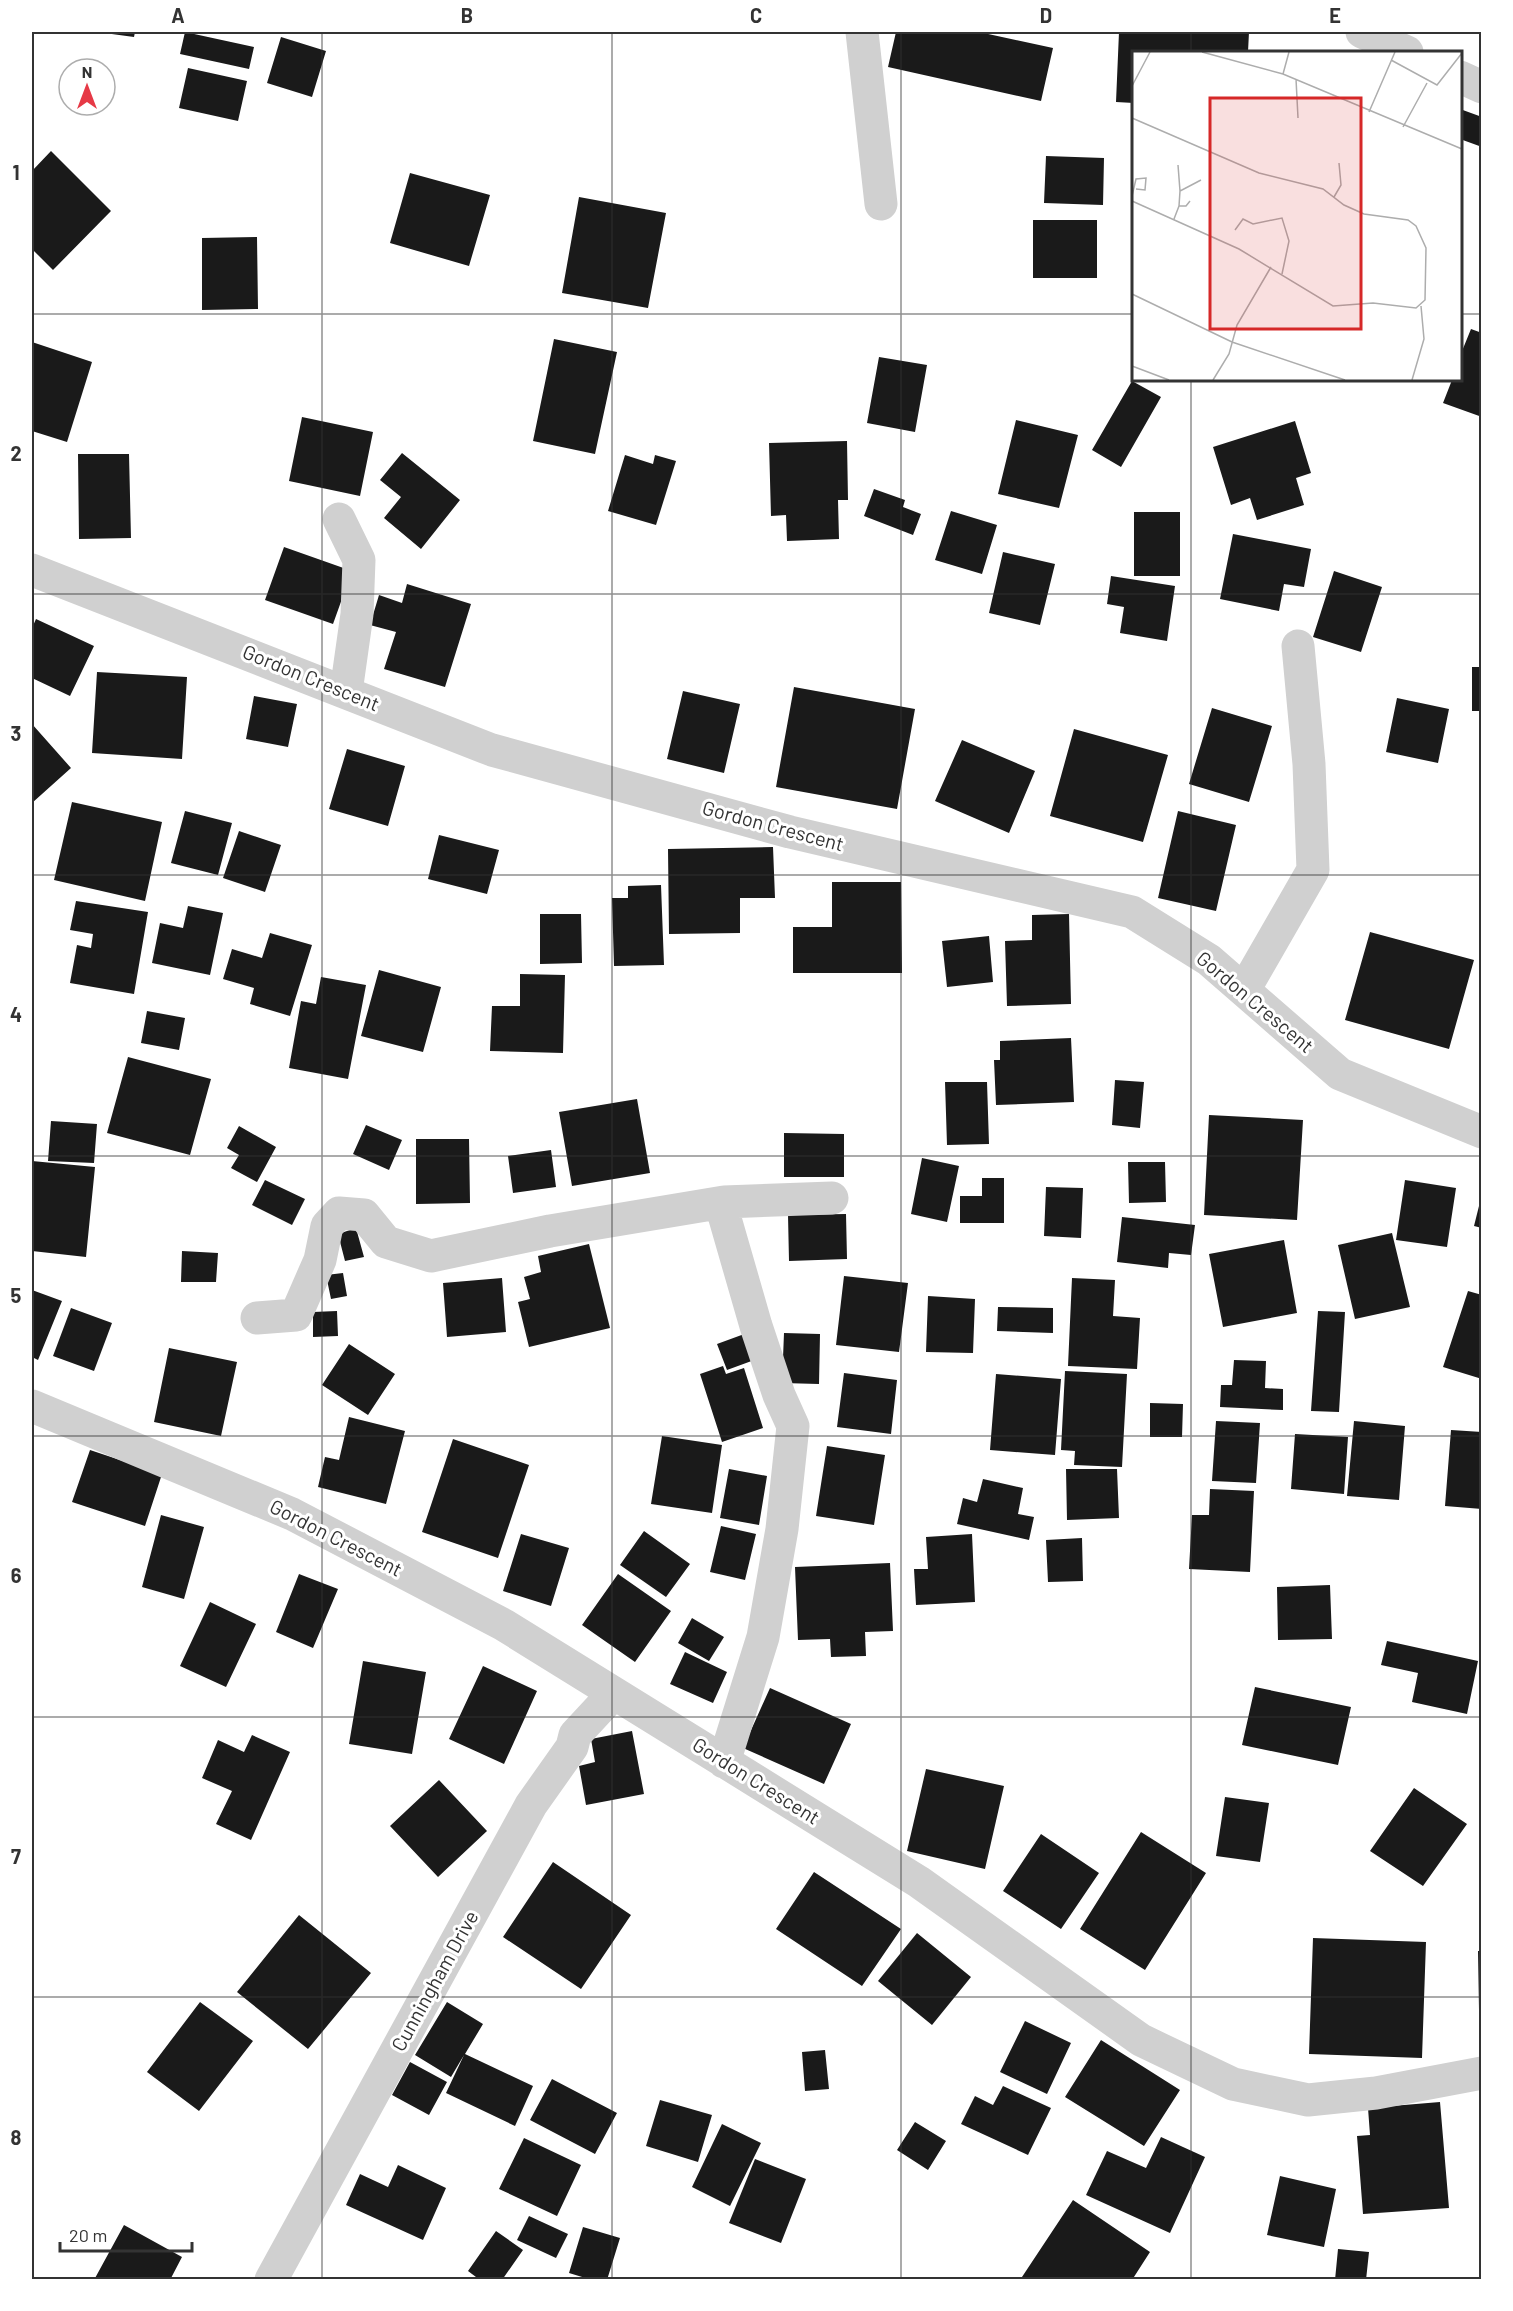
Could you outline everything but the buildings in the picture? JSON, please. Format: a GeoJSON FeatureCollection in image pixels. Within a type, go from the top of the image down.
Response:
{"type":"FeatureCollection","features":[{"type":"Feature","properties":{"kind":"street"},"geometry":{"type":"LineString","coordinates":[[862,32],[880,204]]}},
{"type":"Feature","properties":{"kind":"street"},"geometry":{"type":"LineString","coordinates":[[1362,32],[1405,51]]}},
{"type":"Feature","properties":{"kind":"street"},"geometry":{"type":"LineString","coordinates":[[1462,77],[1482,87]]}},
{"type":"Feature","properties":{"kind":"street"},"geometry":{"type":"LineString","coordinates":[[339,519],[359,560],[357,614],[346,692]]}},
{"type":"Feature","properties":{"kind":"street","name":"Gordon Crescent"},"geometry":{"type":"LineString","coordinates":[[32,570],[492,750],[790,832],[1132,912],[1209,960],[1340,1074],[1482,1132]]}},
{"type":"Feature","properties":{"kind":"street"},"geometry":{"type":"LineString","coordinates":[[1244,990],[1313,870],[1309,764],[1298,646]]}},
{"type":"Feature","properties":{"kind":"street"},"geometry":{"type":"LineString","coordinates":[[257,1318],[296,1315],[320,1260],[327,1226],[339,1213],[364,1215],[386,1242],[431,1256],[549,1231],[724,1202],[832,1198]]}},
{"type":"Feature","properties":{"kind":"street"},"geometry":{"type":"LineString","coordinates":[[724,1202],[724,1215],[756,1326],[793,1426],[782,1528],[764,1637],[724,1761]]}},
{"type":"Feature","properties":{"kind":"street","name":"Gordon Crescent"},"geometry":{"type":"LineString","coordinates":[[32,1406],[292,1514],[504,1625],[919,1882],[1141,2040],[1233,2084],[1308,2100],[1376,2093],[1482,2073]]}},
{"type":"Feature","properties":{"kind":"street","name":"Cunningham Drive"},"geometry":{"type":"LineString","coordinates":[[271,2280],[531,1805],[572,1747],[575,1735],[614,1693]]}}]}
